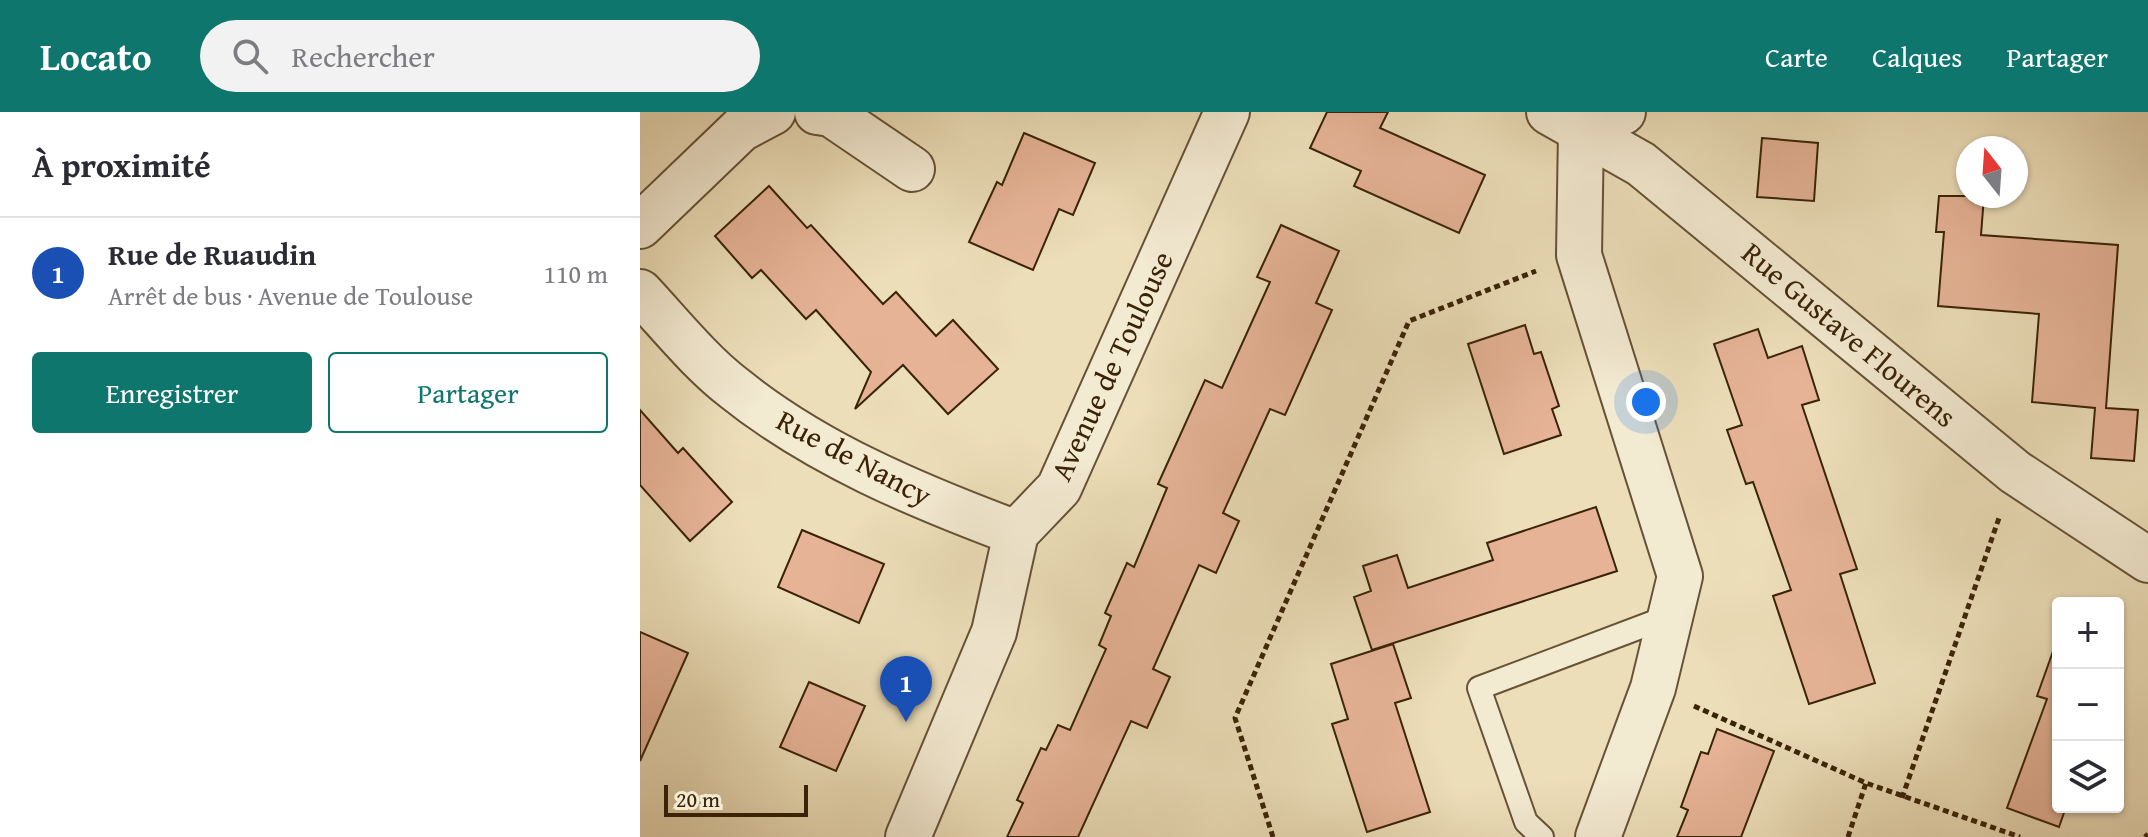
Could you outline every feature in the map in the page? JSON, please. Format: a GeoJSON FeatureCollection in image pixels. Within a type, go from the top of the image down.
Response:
{"type":"FeatureCollection","features":[{"type":"Feature","properties":{"kind":"street"},"geometry":{"type":"LineString","coordinates":[[640,226],[741,129],[773,112]]}},
{"type":"Feature","properties":{"kind":"street"},"geometry":{"type":"LineString","coordinates":[[817,112],[831,114],[912,169]]}},
{"type":"Feature","properties":{"kind":"street","name":"Avenue de Toulouse"},"geometry":{"type":"LineString","coordinates":[[1016,533],[1059,488],[1227,112]]}},
{"type":"Feature","properties":{"kind":"street"},"geometry":{"type":"LineString","coordinates":[[1598,837],[1653,688],[1680,576],[1579,255],[1565,122],[1623,112]]}},
{"type":"Feature","properties":{"kind":"street","name":"Rue Gustave Flourens"},"geometry":{"type":"LineString","coordinates":[[1565,122],[1641,164],[2015,472],[2148,560]]}},
{"type":"Feature","properties":{"kind":"street","name":"Rue de Nancy"},"geometry":{"type":"LineString","coordinates":[[640,292],[731,386],[791,431],[911,491],[1016,533]]}},
{"type":"Feature","properties":{"kind":"street"},"geometry":{"type":"LineString","coordinates":[[908,837],[994,632],[1016,533]]}},
{"type":"Feature","properties":{"kind":"lane"},"geometry":{"type":"LineString","coordinates":[[1542,837],[1526,822],[1479,688],[1670,616]]}},
{"type":"Feature","properties":{"kind":"path"},"geometry":{"type":"LineString","coordinates":[[1273,837],[1235,718],[1409,321],[1579,255]]}},
{"type":"Feature","properties":{"kind":"path"},"geometry":{"type":"LineString","coordinates":[[1902,798],[2015,472]]}},
{"type":"Feature","properties":{"kind":"path"},"geometry":{"type":"LineString","coordinates":[[1653,688],[1902,798],[2020,837]]}},
{"type":"Feature","properties":{"kind":"path"},"geometry":{"type":"LineString","coordinates":[[1848,837],[1866,783]]}},
{"type":"Feature","properties":{"kind":"building"},"geometry":{"type":"Polygon","coordinates":[[[1327,112],[1388,112],[1380,128],[1485,175],[1459,233],[1354,186],[1361,171],[1310,148],[1327,112]]]}},
{"type":"Feature","properties":{"kind":"building"},"geometry":{"type":"Polygon","coordinates":[[[1024,133],[1095,163],[1073,215],[1059,209],[1033,270],[969,242],[997,182],[1002,185],[1024,133]]]}},
{"type":"Feature","properties":{"kind":"building"},"geometry":{"type":"Polygon","coordinates":[[[1762,138],[1818,143],[1814,201],[1757,197],[1762,138]]]}},
{"type":"Feature","properties":{"kind":"building"},"geometry":{"type":"Polygon","coordinates":[[[769,186],[807,228],[811,225],[883,304],[896,292],[936,336],[953,320],[998,369],[948,414],[903,365],[855,409],[871,372],[816,310],[806,319],[761,270],[752,278],[715,236],[769,186]]]}},
{"type":"Feature","properties":{"kind":"building"},"geometry":{"type":"Polygon","coordinates":[[[1939,196],[1956,196],[1956,208],[1983,208],[1981,235],[2118,245],[2106,408],[2138,410],[2134,461],[2091,458],[2095,408],[2032,402],[2039,314],[1938,306],[1944,232],[1936,232],[1939,196]]]}},
{"type":"Feature","properties":{"kind":"building"},"geometry":{"type":"Polygon","coordinates":[[[1281,225],[1339,251],[1316,303],[1332,310],[1285,415],[1270,409],[1223,513],[1239,521],[1216,573],[1199,565],[1153,669],[1170,677],[1147,728],[1131,721],[1078,837],[1007,837],[1023,803],[1017,800],[1041,748],[1046,750],[1058,725],[1070,730],[1106,649],[1099,645],[1111,616],[1105,613],[1127,563],[1134,567],[1167,488],[1158,484],[1205,380],[1222,388],[1270,282],[1257,277],[1281,225]]]}},
{"type":"Feature","properties":{"kind":"building"},"geometry":{"type":"Polygon","coordinates":[[[1525,325],[1534,354],[1541,352],[1559,406],[1552,409],[1561,435],[1504,454],[1468,344],[1525,325]]]}},
{"type":"Feature","properties":{"kind":"building"},"geometry":{"type":"Polygon","coordinates":[[[1758,329],[1768,358],[1802,346],[1819,400],[1802,405],[1857,569],[1840,574],[1875,683],[1809,704],[1773,596],[1791,590],[1753,482],[1746,484],[1727,430],[1742,425],[1714,344],[1758,329]]]}},
{"type":"Feature","properties":{"kind":"building"},"geometry":{"type":"Polygon","coordinates":[[[640,410],[678,453],[683,448],[732,502],[690,541],[640,485],[640,410]]]}},
{"type":"Feature","properties":{"kind":"building"},"geometry":{"type":"Polygon","coordinates":[[[1596,507],[1617,571],[1372,650],[1354,597],[1371,591],[1363,566],[1397,555],[1408,588],[1493,560],[1487,543],[1596,507]]]}},
{"type":"Feature","properties":{"kind":"building"},"geometry":{"type":"Polygon","coordinates":[[[802,530],[884,564],[859,623],[778,587],[802,530]]]}},
{"type":"Feature","properties":{"kind":"building"},"geometry":{"type":"Polygon","coordinates":[[[640,632],[688,653],[640,761],[640,632]]]}},
{"type":"Feature","properties":{"kind":"building"},"geometry":{"type":"Polygon","coordinates":[[[1393,644],[1411,698],[1395,703],[1430,812],[1367,832],[1332,724],[1348,719],[1331,664],[1393,644]]]}},
{"type":"Feature","properties":{"kind":"building"},"geometry":{"type":"Polygon","coordinates":[[[2052,654],[2052,813],[2064,813],[2059,827],[2007,808],[2047,699],[2037,696],[2052,654]]]}},
{"type":"Feature","properties":{"kind":"building"},"geometry":{"type":"Polygon","coordinates":[[[809,682],[865,706],[836,771],[780,747],[809,682]]]}},
{"type":"Feature","properties":{"kind":"building"},"geometry":{"type":"Polygon","coordinates":[[[1717,729],[1774,751],[1741,837],[1677,837],[1688,810],[1681,807],[1701,752],[1708,754],[1717,729]]]}},
{"type":"Feature","properties":{"kind":"place","name":"Rue de Ruaudin"},"geometry":{"type":"Point","coordinates":[906,722]}}]}
